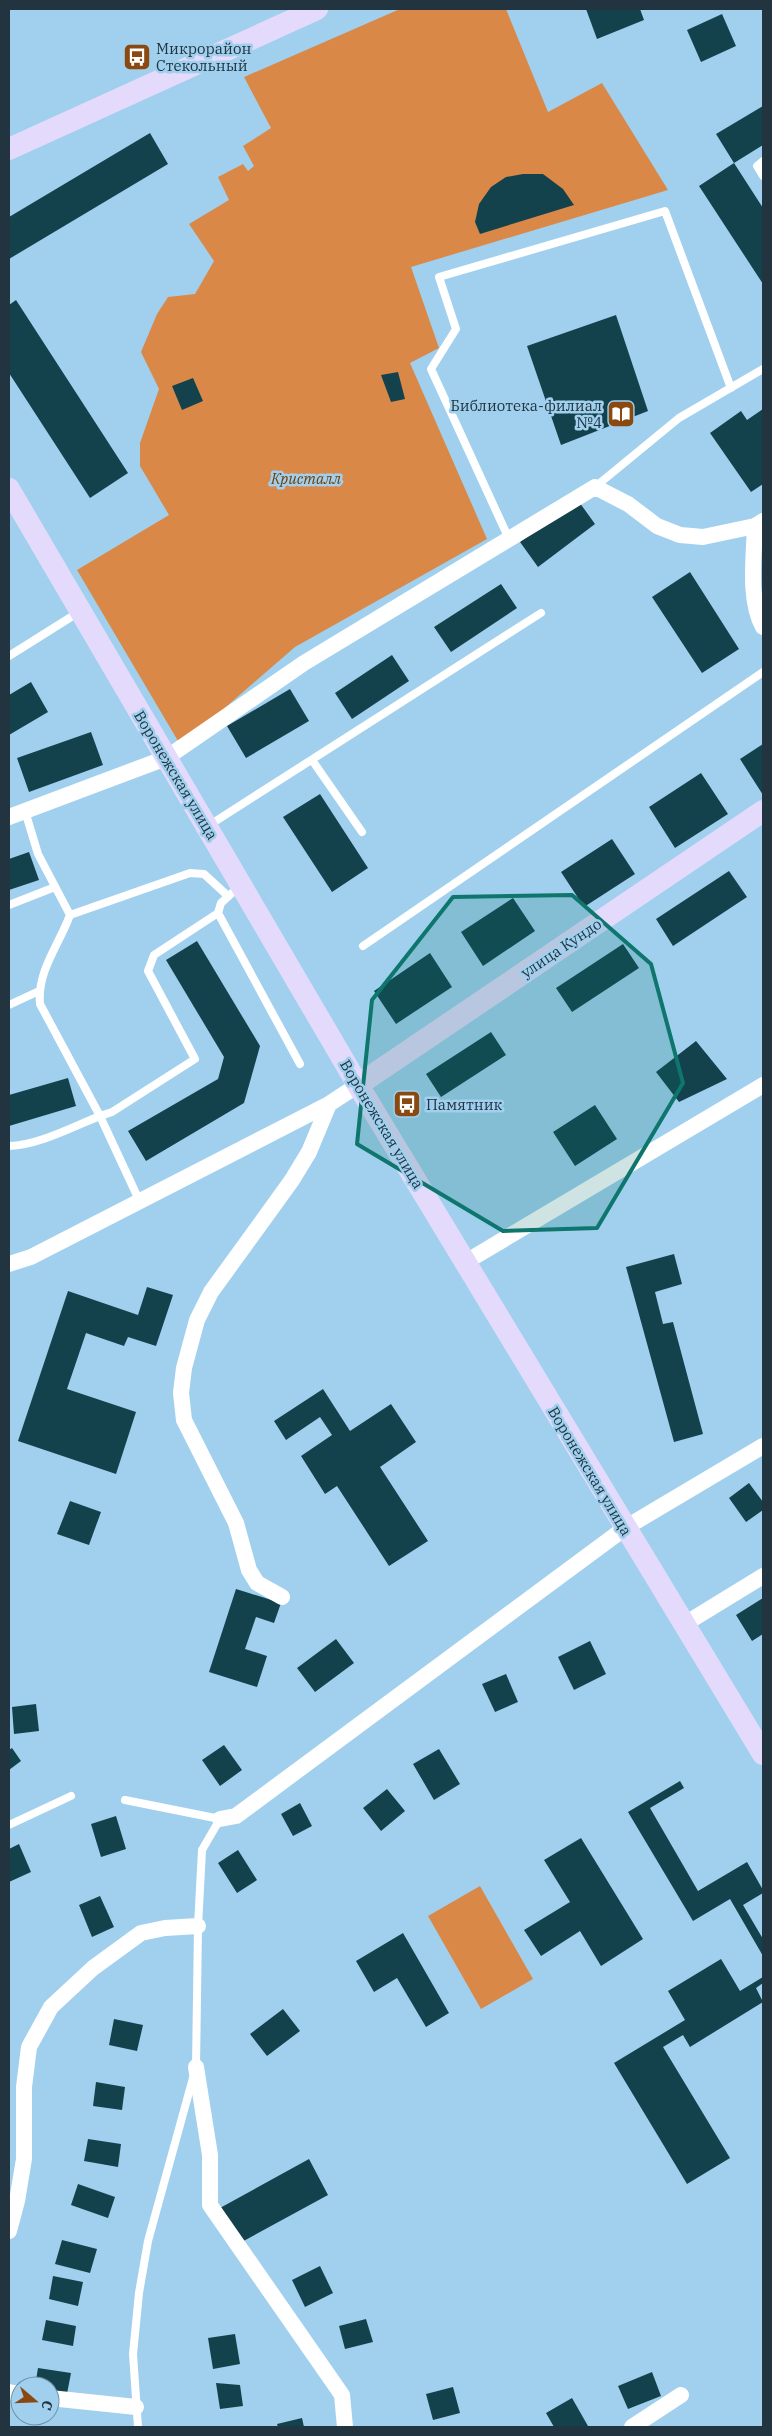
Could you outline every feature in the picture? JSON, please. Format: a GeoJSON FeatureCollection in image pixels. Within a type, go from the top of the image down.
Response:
{"type":"FeatureCollection","features":[{"type":"Feature","properties":{"kind":"street"},"geometry":{"type":"LineString","coordinates":[[9,149],[316,9]]}},
{"type":"Feature","properties":{"kind":"street"},"geometry":{"type":"LineString","coordinates":[[9,817],[166,758],[304,662],[595,487],[628,504],[657,526],[680,535],[702,537],[759,524],[754,590],[760,622],[763,627]]}},
{"type":"Feature","properties":{"kind":"street","name":"Воронежская улица"},"geometry":{"type":"LineString","coordinates":[[9,489],[206,828],[234,891],[358,1085],[464,1263],[763,1754]]}},
{"type":"Feature","properties":{"kind":"street","name":"улица Кундо"},"geometry":{"type":"LineString","coordinates":[[358,1085],[763,811]]}},
{"type":"Feature","properties":{"kind":"street"},"geometry":{"type":"LineString","coordinates":[[9,1264],[31,1257],[329,1104],[358,1085]]}},
{"type":"Feature","properties":{"kind":"street"},"geometry":{"type":"LineString","coordinates":[[464,1263],[763,1085]]}},
{"type":"Feature","properties":{"kind":"street"},"geometry":{"type":"LineString","coordinates":[[282,1598],[257,1583],[249,1570],[236,1523],[184,1420],[181,1393],[184,1368],[197,1320],[211,1292],[296,1173],[309,1152],[329,1104]]}},
{"type":"Feature","properties":{"kind":"street"},"geometry":{"type":"LineString","coordinates":[[220,1819],[236,1816],[625,1528],[763,1446]]}},
{"type":"Feature","properties":{"kind":"street"},"geometry":{"type":"LineString","coordinates":[[684,1625],[763,1576]]}},
{"type":"Feature","properties":{"kind":"street"},"geometry":{"type":"LineString","coordinates":[[9,2231],[17,2201],[24,2159],[24,2087],[29,2047],[51,2007],[94,1968],[141,1933],[164,1928],[198,1926]]}},
{"type":"Feature","properties":{"kind":"street"},"geometry":{"type":"LineString","coordinates":[[196,2067],[210,2155],[210,2205],[342,2395],[345,2427]]}},
{"type":"Feature","properties":{"kind":"street"},"geometry":{"type":"LineString","coordinates":[[632,2427],[681,2395]]}},
{"type":"Feature","properties":{"kind":"street"},"geometry":{"type":"LineString","coordinates":[[60,2399],[136,2407]]}},
{"type":"Feature","properties":{"kind":"lane"},"geometry":{"type":"LineString","coordinates":[[763,161],[757,166],[763,176]]}},
{"type":"Feature","properties":{"kind":"lane"},"geometry":{"type":"LineString","coordinates":[[509,539],[431,369],[456,329],[439,277],[665,211],[731,388]]}},
{"type":"Feature","properties":{"kind":"lane"},"geometry":{"type":"LineString","coordinates":[[595,487],[679,418],[763,369]]}},
{"type":"Feature","properties":{"kind":"lane"},"geometry":{"type":"LineString","coordinates":[[9,656],[79,612]]}},
{"type":"Feature","properties":{"kind":"lane"},"geometry":{"type":"LineString","coordinates":[[206,828],[541,613]]}},
{"type":"Feature","properties":{"kind":"lane"},"geometry":{"type":"LineString","coordinates":[[363,946],[763,672]]}},
{"type":"Feature","properties":{"kind":"lane"},"geometry":{"type":"LineString","coordinates":[[312,760],[362,832]]}},
{"type":"Feature","properties":{"kind":"lane"},"geometry":{"type":"LineString","coordinates":[[25,811],[38,854],[70,915],[62,937],[44,968],[39,991],[40,1004],[100,1116],[139,1200]]}},
{"type":"Feature","properties":{"kind":"lane"},"geometry":{"type":"LineString","coordinates":[[9,1146],[18,1146],[62,1132],[112,1112],[195,1059],[148,971],[154,955],[218,913],[221,903],[234,891],[204,874],[190,873],[70,915]]}},
{"type":"Feature","properties":{"kind":"lane"},"geometry":{"type":"LineString","coordinates":[[9,905],[55,887]]}},
{"type":"Feature","properties":{"kind":"lane"},"geometry":{"type":"LineString","coordinates":[[218,913],[300,1064]]}},
{"type":"Feature","properties":{"kind":"lane"},"geometry":{"type":"LineString","coordinates":[[9,1005],[39,991]]}},
{"type":"Feature","properties":{"kind":"lane"},"geometry":{"type":"LineString","coordinates":[[9,1825],[71,1796]]}},
{"type":"Feature","properties":{"kind":"lane"},"geometry":{"type":"LineString","coordinates":[[124,1800],[220,1819],[202,1850],[198,1926],[196,2067],[148,2241],[139,2293],[133,2354],[138,2427]]}},
{"type":"Feature","properties":{"kind":"highlighted area"},"geometry":{"type":"Polygon","coordinates":[[[572,895],[651,964],[683,1083],[597,1228],[503,1231],[357,1144],[372,1000],[453,897],[572,895]]]}},
{"type":"Feature","properties":{"kind":"green space","name":"Кристалл"},"geometry":{"type":"Polygon","coordinates":[[[400,9],[506,9],[548,112],[602,83],[668,190],[411,267],[439,348],[410,363],[487,539],[295,647],[181,746],[77,570],[169,515],[140,466],[140,443],[159,389],[141,352],[157,314],[168,297],[195,294],[214,261],[189,224],[229,200],[218,177],[243,164],[248,171],[254,166],[243,146],[271,128],[244,77],[400,9]]]}},
{"type":"Feature","properties":{"kind":"green space"},"geometry":{"type":"Polygon","coordinates":[[[480,1886],[533,1979],[481,2009],[428,1916],[480,1886]]]}},
{"type":"Feature","properties":{"kind":"building"},"geometry":{"type":"Polygon","coordinates":[[[586,9],[640,9],[644,20],[597,39],[586,9]]]}},
{"type":"Feature","properties":{"kind":"building"},"geometry":{"type":"Polygon","coordinates":[[[722,14],[736,46],[701,62],[687,30],[722,14]]]}},
{"type":"Feature","properties":{"kind":"building"},"geometry":{"type":"Polygon","coordinates":[[[763,106],[763,145],[734,163],[716,134],[763,106]]]}},
{"type":"Feature","properties":{"kind":"building"},"geometry":{"type":"Polygon","coordinates":[[[150,133],[168,164],[9,259],[9,217],[150,133]]]}},
{"type":"Feature","properties":{"kind":"building"},"geometry":{"type":"Polygon","coordinates":[[[734,163],[763,208],[763,284],[699,186],[734,163]]]}},
{"type":"Feature","properties":{"kind":"building"},"geometry":{"type":"Polygon","coordinates":[[[523,174],[543,174],[563,189],[574,205],[480,234],[475,222],[479,204],[491,187],[506,177],[523,174]]]}},
{"type":"Feature","properties":{"kind":"building"},"geometry":{"type":"Polygon","coordinates":[[[16,300],[128,473],[90,498],[9,373],[9,305],[16,300]]]}},
{"type":"Feature","properties":{"kind":"building"},"geometry":{"type":"Polygon","coordinates":[[[616,315],[648,411],[561,445],[527,346],[616,315]]]}},
{"type":"Feature","properties":{"kind":"building"},"geometry":{"type":"Polygon","coordinates":[[[398,372],[405,399],[391,402],[381,375],[398,372]]]}},
{"type":"Feature","properties":{"kind":"building"},"geometry":{"type":"Polygon","coordinates":[[[193,378],[203,401],[182,410],[172,386],[193,378]]]}},
{"type":"Feature","properties":{"kind":"building"},"geometry":{"type":"Polygon","coordinates":[[[763,409],[763,484],[751,492],[710,433],[741,411],[747,420],[763,409]]]}},
{"type":"Feature","properties":{"kind":"building"},"geometry":{"type":"Polygon","coordinates":[[[577,499],[595,524],[538,567],[520,542],[577,499]]]}},
{"type":"Feature","properties":{"kind":"building"},"geometry":{"type":"Polygon","coordinates":[[[690,572],[739,649],[702,673],[652,597],[690,572]]]}},
{"type":"Feature","properties":{"kind":"building"},"geometry":{"type":"Polygon","coordinates":[[[501,584],[517,608],[451,652],[434,627],[501,584]]]}},
{"type":"Feature","properties":{"kind":"building"},"geometry":{"type":"Polygon","coordinates":[[[392,655],[409,681],[352,719],[335,693],[392,655]]]}},
{"type":"Feature","properties":{"kind":"building"},"geometry":{"type":"Polygon","coordinates":[[[31,682],[48,712],[9,735],[9,695],[31,682]]]}},
{"type":"Feature","properties":{"kind":"building"},"geometry":{"type":"Polygon","coordinates":[[[290,689],[309,721],[246,758],[227,726],[290,689]]]}},
{"type":"Feature","properties":{"kind":"building"},"geometry":{"type":"Polygon","coordinates":[[[91,732],[103,765],[29,792],[17,758],[91,732]]]}},
{"type":"Feature","properties":{"kind":"building"},"geometry":{"type":"Polygon","coordinates":[[[763,744],[763,795],[740,759],[763,744]]]}},
{"type":"Feature","properties":{"kind":"building"},"geometry":{"type":"Polygon","coordinates":[[[701,773],[728,814],[675,848],[649,807],[701,773]]]}},
{"type":"Feature","properties":{"kind":"building"},"geometry":{"type":"Polygon","coordinates":[[[320,794],[368,868],[332,892],[283,817],[320,794]]]}},
{"type":"Feature","properties":{"kind":"building"},"geometry":{"type":"Polygon","coordinates":[[[612,839],[635,874],[584,907],[561,872],[612,839]]]}},
{"type":"Feature","properties":{"kind":"building"},"geometry":{"type":"Polygon","coordinates":[[[29,852],[39,880],[9,890],[9,859],[29,852]]]}},
{"type":"Feature","properties":{"kind":"building"},"geometry":{"type":"Polygon","coordinates":[[[729,871],[747,897],[673,946],[656,919],[729,871]]]}},
{"type":"Feature","properties":{"kind":"building"},"geometry":{"type":"Polygon","coordinates":[[[513,898],[535,931],[483,966],[461,932],[513,898]]]}},
{"type":"Feature","properties":{"kind":"building"},"geometry":{"type":"Polygon","coordinates":[[[197,941],[260,1046],[244,1103],[146,1161],[128,1131],[218,1079],[224,1057],[166,960],[197,941]]]}},
{"type":"Feature","properties":{"kind":"building"},"geometry":{"type":"Polygon","coordinates":[[[623,944],[639,968],[572,1012],[556,988],[623,944]]]}},
{"type":"Feature","properties":{"kind":"building"},"geometry":{"type":"Polygon","coordinates":[[[430,953],[452,987],[396,1024],[374,991],[430,953]]]}},
{"type":"Feature","properties":{"kind":"building"},"geometry":{"type":"Polygon","coordinates":[[[491,1032],[506,1055],[441,1097],[426,1074],[491,1032]]]}},
{"type":"Feature","properties":{"kind":"building"},"geometry":{"type":"Polygon","coordinates":[[[696,1041],[727,1079],[679,1102],[656,1072],[696,1041]]]}},
{"type":"Feature","properties":{"kind":"building"},"geometry":{"type":"Polygon","coordinates":[[[68,1078],[76,1106],[9,1126],[9,1095],[68,1078]]]}},
{"type":"Feature","properties":{"kind":"building"},"geometry":{"type":"Polygon","coordinates":[[[595,1105],[617,1139],[575,1166],[553,1132],[595,1105]]]}},
{"type":"Feature","properties":{"kind":"building"},"geometry":{"type":"Polygon","coordinates":[[[674,1254],[682,1284],[655,1292],[663,1324],[673,1322],[703,1434],[674,1442],[626,1267],[674,1254]]]}},
{"type":"Feature","properties":{"kind":"building"},"geometry":{"type":"Polygon","coordinates":[[[147,1287],[173,1295],[156,1346],[128,1337],[124,1346],[86,1333],[67,1389],[136,1412],[116,1474],[18,1441],[68,1291],[138,1315],[147,1287]]]}},
{"type":"Feature","properties":{"kind":"building"},"geometry":{"type":"Polygon","coordinates":[[[323,1389],[350,1431],[391,1404],[416,1442],[380,1467],[428,1541],[389,1566],[337,1486],[325,1494],[301,1456],[332,1435],[320,1417],[286,1440],[274,1421],[323,1389]]]}},
{"type":"Feature","properties":{"kind":"building"},"geometry":{"type":"Polygon","coordinates":[[[749,1483],[763,1502],[763,1510],[746,1522],[729,1498],[749,1483]]]}},
{"type":"Feature","properties":{"kind":"building"},"geometry":{"type":"Polygon","coordinates":[[[70,1501],[101,1512],[89,1545],[57,1534],[70,1501]]]}},
{"type":"Feature","properties":{"kind":"building"},"geometry":{"type":"Polygon","coordinates":[[[236,1589],[281,1603],[274,1623],[256,1617],[245,1649],[267,1656],[257,1687],[209,1672],[236,1589]]]}},
{"type":"Feature","properties":{"kind":"building"},"geometry":{"type":"Polygon","coordinates":[[[763,1598],[763,1634],[752,1641],[736,1615],[763,1598]]]}},
{"type":"Feature","properties":{"kind":"building"},"geometry":{"type":"Polygon","coordinates":[[[336,1639],[354,1663],[315,1692],[297,1668],[336,1639]]]}},
{"type":"Feature","properties":{"kind":"building"},"geometry":{"type":"Polygon","coordinates":[[[590,1641],[606,1674],[574,1690],[558,1657],[590,1641]]]}},
{"type":"Feature","properties":{"kind":"building"},"geometry":{"type":"Polygon","coordinates":[[[506,1674],[518,1702],[495,1712],[482,1684],[506,1674]]]}},
{"type":"Feature","properties":{"kind":"building"},"geometry":{"type":"Polygon","coordinates":[[[36,1704],[39,1731],[14,1734],[12,1707],[36,1704]]]}},
{"type":"Feature","properties":{"kind":"building"},"geometry":{"type":"Polygon","coordinates":[[[224,1745],[242,1770],[220,1786],[202,1760],[224,1745]]]}},
{"type":"Feature","properties":{"kind":"building"},"geometry":{"type":"Polygon","coordinates":[[[12,1748],[21,1761],[9,1770],[9,1750],[12,1748]]]}},
{"type":"Feature","properties":{"kind":"building"},"geometry":{"type":"Polygon","coordinates":[[[439,1749],[460,1784],[434,1800],[413,1764],[439,1749]]]}},
{"type":"Feature","properties":{"kind":"building"},"geometry":{"type":"Polygon","coordinates":[[[680,1781],[684,1788],[650,1808],[698,1891],[747,1862],[763,1893],[743,1905],[763,1939],[763,1956],[730,1899],[693,1921],[628,1812],[680,1781]]]}},
{"type":"Feature","properties":{"kind":"building"},"geometry":{"type":"Polygon","coordinates":[[[387,1789],[405,1811],[381,1831],[363,1808],[387,1789]]]}},
{"type":"Feature","properties":{"kind":"building"},"geometry":{"type":"Polygon","coordinates":[[[300,1803],[312,1826],[293,1836],[281,1814],[300,1803]]]}},
{"type":"Feature","properties":{"kind":"building"},"geometry":{"type":"Polygon","coordinates":[[[116,1816],[126,1849],[101,1857],[91,1824],[116,1816]]]}},
{"type":"Feature","properties":{"kind":"building"},"geometry":{"type":"Polygon","coordinates":[[[581,1838],[643,1939],[601,1966],[580,1931],[541,1956],[524,1930],[570,1902],[544,1860],[581,1838]]]}},
{"type":"Feature","properties":{"kind":"building"},"geometry":{"type":"Polygon","coordinates":[[[19,1844],[31,1872],[9,1882],[9,1849],[19,1844]]]}},
{"type":"Feature","properties":{"kind":"building"},"geometry":{"type":"Polygon","coordinates":[[[238,1850],[257,1880],[237,1893],[218,1863],[238,1850]]]}},
{"type":"Feature","properties":{"kind":"building"},"geometry":{"type":"Polygon","coordinates":[[[100,1896],[114,1927],[92,1937],[79,1905],[100,1896]]]}},
{"type":"Feature","properties":{"kind":"building"},"geometry":{"type":"Polygon","coordinates":[[[403,1933],[449,2013],[426,2027],[397,1978],[374,1992],[356,1961],[403,1933]]]}},
{"type":"Feature","properties":{"kind":"building"},"geometry":{"type":"Polygon","coordinates":[[[721,1959],[740,1991],[763,1977],[763,1983],[756,1988],[763,2002],[690,2047],[683,2035],[663,2047],[730,2158],[687,2184],[614,2063],[685,2020],[668,1991],[721,1959]]]}},
{"type":"Feature","properties":{"kind":"building"},"geometry":{"type":"Polygon","coordinates":[[[283,2009],[300,2031],[267,2056],[250,2034],[283,2009]]]}},
{"type":"Feature","properties":{"kind":"building"},"geometry":{"type":"Polygon","coordinates":[[[114,2019],[143,2025],[137,2051],[109,2045],[114,2019]]]}},
{"type":"Feature","properties":{"kind":"building"},"geometry":{"type":"Polygon","coordinates":[[[96,2082],[125,2087],[122,2110],[93,2106],[96,2082]]]}},
{"type":"Feature","properties":{"kind":"building"},"geometry":{"type":"Polygon","coordinates":[[[88,2139],[121,2144],[118,2167],[84,2161],[88,2139]]]}},
{"type":"Feature","properties":{"kind":"building"},"geometry":{"type":"Polygon","coordinates":[[[309,2159],[328,2195],[240,2243],[220,2208],[309,2159]]]}},
{"type":"Feature","properties":{"kind":"building"},"geometry":{"type":"Polygon","coordinates":[[[78,2184],[115,2197],[108,2218],[71,2205],[78,2184]]]}},
{"type":"Feature","properties":{"kind":"building"},"geometry":{"type":"Polygon","coordinates":[[[62,2240],[97,2249],[90,2273],[55,2264],[62,2240]]]}},
{"type":"Feature","properties":{"kind":"building"},"geometry":{"type":"Polygon","coordinates":[[[320,2266],[333,2293],[305,2307],[292,2280],[320,2266]]]}},
{"type":"Feature","properties":{"kind":"building"},"geometry":{"type":"Polygon","coordinates":[[[53,2276],[83,2282],[78,2306],[49,2299],[53,2276]]]}},
{"type":"Feature","properties":{"kind":"building"},"geometry":{"type":"Polygon","coordinates":[[[366,2319],[373,2342],[345,2349],[339,2326],[366,2319]]]}},
{"type":"Feature","properties":{"kind":"building"},"geometry":{"type":"Polygon","coordinates":[[[46,2320],[76,2326],[73,2346],[42,2340],[46,2320]]]}},
{"type":"Feature","properties":{"kind":"building"},"geometry":{"type":"Polygon","coordinates":[[[235,2334],[240,2364],[213,2369],[208,2338],[235,2334]]]}},
{"type":"Feature","properties":{"kind":"building"},"geometry":{"type":"Polygon","coordinates":[[[38,2368],[71,2373],[66,2399],[60,2398],[60,2376],[37,2376],[38,2368]]]}},
{"type":"Feature","properties":{"kind":"building"},"geometry":{"type":"Polygon","coordinates":[[[652,2372],[661,2396],[628,2409],[618,2386],[652,2372]]]}},
{"type":"Feature","properties":{"kind":"building"},"geometry":{"type":"Polygon","coordinates":[[[216,2383],[240,2385],[243,2406],[220,2409],[216,2383]]]}},
{"type":"Feature","properties":{"kind":"building"},"geometry":{"type":"Polygon","coordinates":[[[453,2387],[460,2413],[433,2420],[426,2394],[453,2387]]]}},
{"type":"Feature","properties":{"kind":"building"},"geometry":{"type":"Polygon","coordinates":[[[572,2398],[588,2426],[554,2427],[546,2413],[572,2398]]]}},
{"type":"Feature","properties":{"kind":"building"},"geometry":{"type":"Polygon","coordinates":[[[302,2418],[304,2427],[278,2427],[277,2424],[302,2418]]]}},
{"type":"Feature","properties":{"kind":"place","name":"Микрорайон Стекольный"},"geometry":{"type":"Point","coordinates":[137,57]}},
{"type":"Feature","properties":{"kind":"place","name":"Библиотека-филиал №4"},"geometry":{"type":"Point","coordinates":[621,414]}},
{"type":"Feature","properties":{"kind":"place","name":"Памятник"},"geometry":{"type":"Point","coordinates":[407,1104]}}]}
